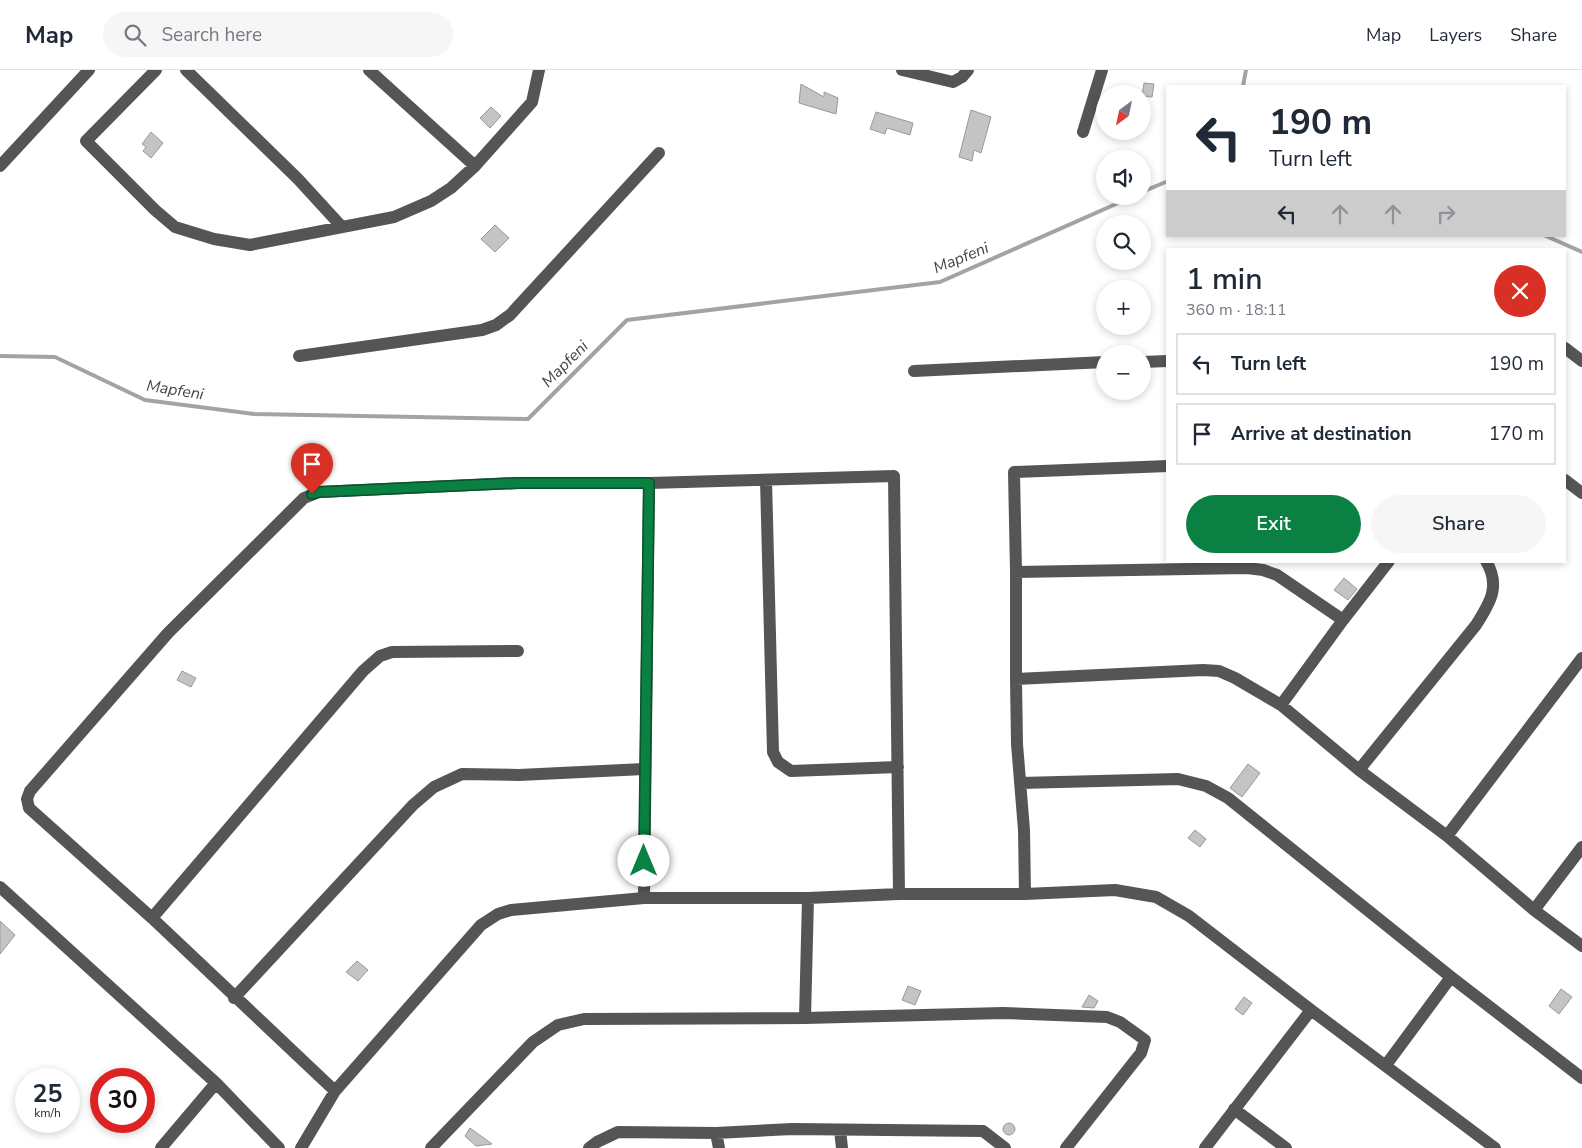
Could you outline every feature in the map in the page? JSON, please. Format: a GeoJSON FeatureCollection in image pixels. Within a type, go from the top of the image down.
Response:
{"type":"FeatureCollection","features":[{"type":"Feature","properties":{"kind":"street"},"geometry":{"type":"LineString","coordinates":[[0,166],[89,70]]}},
{"type":"Feature","properties":{"kind":"street"},"geometry":{"type":"LineString","coordinates":[[156,70],[86,141],[154,210],[176,227],[214,240],[250,245],[394,216],[431,201],[451,188],[475,166],[532,102],[539,70]]}},
{"type":"Feature","properties":{"kind":"street"},"geometry":{"type":"LineString","coordinates":[[186,70],[291,173],[342,227]]}},
{"type":"Feature","properties":{"kind":"street"},"geometry":{"type":"LineString","coordinates":[[369,70],[475,166]]}},
{"type":"Feature","properties":{"kind":"street"},"geometry":{"type":"LineString","coordinates":[[902,70],[953,82],[962,77],[968,70]]}},
{"type":"Feature","properties":{"kind":"street"},"geometry":{"type":"LineString","coordinates":[[1083,132],[1102,70]]}},
{"type":"Feature","properties":{"kind":"street"},"geometry":{"type":"LineString","coordinates":[[299,356],[482,330],[496,325],[510,315],[659,153]]}},
{"type":"Feature","properties":{"kind":"street"},"geometry":{"type":"LineString","coordinates":[[1566,349],[1582,362]]}},
{"type":"Feature","properties":{"kind":"street"},"geometry":{"type":"LineString","coordinates":[[1151,362],[1166,361]]}},
{"type":"Feature","properties":{"kind":"street"},"geometry":{"type":"LineString","coordinates":[[914,371],[1096,362]]}},
{"type":"Feature","properties":{"kind":"street"},"geometry":{"type":"LineString","coordinates":[[1024,894],[1024,830],[1017,744],[1014,472],[1166,466]]}},
{"type":"Feature","properties":{"kind":"street"},"geometry":{"type":"LineString","coordinates":[[335,1092],[152,918],[29,808],[27,799],[30,791],[168,633],[304,498],[319,492],[518,483],[649,483],[894,476],[899,894]]}},
{"type":"Feature","properties":{"kind":"street"},"geometry":{"type":"LineString","coordinates":[[766,480],[772,752],[778,762],[791,771],[898,767]]}},
{"type":"Feature","properties":{"kind":"street"},"geometry":{"type":"LineString","coordinates":[[1566,481],[1582,493]]}},
{"type":"Feature","properties":{"kind":"street"},"geometry":{"type":"LineString","coordinates":[[644,898],[644,769],[649,483]]}},
{"type":"Feature","properties":{"kind":"street"},"geometry":{"type":"LineString","coordinates":[[1281,705],[1387,563]]}},
{"type":"Feature","properties":{"kind":"street"},"geometry":{"type":"LineString","coordinates":[[1359,770],[1476,625],[1493,593],[1493,580],[1487,563]]}},
{"type":"Feature","properties":{"kind":"street"},"geometry":{"type":"LineString","coordinates":[[1016,572],[1247,568],[1263,570],[1277,575],[1343,620]]}},
{"type":"Feature","properties":{"kind":"street"},"geometry":{"type":"LineString","coordinates":[[152,918],[363,671],[380,656],[392,652],[518,652]]}},
{"type":"Feature","properties":{"kind":"street"},"geometry":{"type":"LineString","coordinates":[[1447,836],[1582,658]]}},
{"type":"Feature","properties":{"kind":"street"},"geometry":{"type":"LineString","coordinates":[[1016,679],[1203,670],[1218,672],[1235,678],[1281,705],[1359,770],[1447,836],[1534,910],[1582,946]]}},
{"type":"Feature","properties":{"kind":"street"},"geometry":{"type":"LineString","coordinates":[[234,998],[413,805],[434,786],[462,774],[519,774],[644,769]]}},
{"type":"Feature","properties":{"kind":"street"},"geometry":{"type":"LineString","coordinates":[[1020,783],[1178,779],[1206,786],[1228,798],[1451,977],[1582,1078]]}},
{"type":"Feature","properties":{"kind":"street"},"geometry":{"type":"LineString","coordinates":[[1534,910],[1582,847]]}},
{"type":"Feature","properties":{"kind":"street"},"geometry":{"type":"LineString","coordinates":[[0,887],[216,1083],[279,1148]]}},
{"type":"Feature","properties":{"kind":"street"},"geometry":{"type":"LineString","coordinates":[[301,1148],[335,1092],[481,925],[498,914],[510,910],[644,898],[808,898],[899,894],[1024,894],[1115,890],[1156,897],[1188,916],[1495,1148]]}},
{"type":"Feature","properties":{"kind":"street"},"geometry":{"type":"LineString","coordinates":[[805,1018],[808,898]]}},
{"type":"Feature","properties":{"kind":"street"},"geometry":{"type":"LineString","coordinates":[[1386,1065],[1451,977]]}},
{"type":"Feature","properties":{"kind":"street"},"geometry":{"type":"LineString","coordinates":[[1205,1148],[1310,1010]]}},
{"type":"Feature","properties":{"kind":"street"},"geometry":{"type":"LineString","coordinates":[[431,1148],[533,1042],[558,1026],[584,1019],[805,1018],[1003,1012],[1107,1016],[1120,1022],[1145,1040],[1141,1053],[1066,1148]]}},
{"type":"Feature","properties":{"kind":"street"},"geometry":{"type":"LineString","coordinates":[[161,1148],[216,1083]]}},
{"type":"Feature","properties":{"kind":"street"},"geometry":{"type":"LineString","coordinates":[[1234,1109],[1286,1148]]}},
{"type":"Feature","properties":{"kind":"street"},"geometry":{"type":"LineString","coordinates":[[589,1148],[618,1132],[716,1133],[792,1129],[983,1131],[1005,1148]]}},
{"type":"Feature","properties":{"kind":"street"},"geometry":{"type":"LineString","coordinates":[[840,1130],[842,1148]]}},
{"type":"Feature","properties":{"kind":"street"},"geometry":{"type":"LineString","coordinates":[[716,1133],[720,1148]]}},
{"type":"Feature","properties":{"kind":"building"},"geometry":{"type":"Polygon","coordinates":[[[1144,83],[1154,84],[1152,97],[1151,85],[1144,85],[1144,83]]]}},
{"type":"Feature","properties":{"kind":"building"},"geometry":{"type":"Polygon","coordinates":[[[801,84],[824,97],[824,92],[838,98],[836,114],[799,103],[801,84]]]}},
{"type":"Feature","properties":{"kind":"building"},"geometry":{"type":"Polygon","coordinates":[[[491,107],[501,116],[490,128],[480,118],[491,107]]]}},
{"type":"Feature","properties":{"kind":"building"},"geometry":{"type":"Polygon","coordinates":[[[971,110],[991,117],[981,153],[974,150],[972,161],[959,157],[971,110]]]}},
{"type":"Feature","properties":{"kind":"building"},"geometry":{"type":"Polygon","coordinates":[[[876,112],[913,123],[910,135],[887,128],[885,134],[870,129],[876,112]]]}},
{"type":"Feature","properties":{"kind":"building"},"geometry":{"type":"Polygon","coordinates":[[[151,132],[163,143],[151,158],[143,151],[146,147],[142,144],[151,132]]]}},
{"type":"Feature","properties":{"kind":"building"},"geometry":{"type":"Polygon","coordinates":[[[495,225],[509,238],[495,252],[481,239],[495,225]]]}},
{"type":"Feature","properties":{"kind":"building"},"geometry":{"type":"Polygon","coordinates":[[[1344,578],[1357,589],[1348,600],[1334,590],[1344,578]]]}},
{"type":"Feature","properties":{"kind":"building"},"geometry":{"type":"Polygon","coordinates":[[[182,671],[196,678],[191,687],[177,680],[182,671]]]}},
{"type":"Feature","properties":{"kind":"building"},"geometry":{"type":"Polygon","coordinates":[[[1248,764],[1260,773],[1242,797],[1230,788],[1248,764]]]}},
{"type":"Feature","properties":{"kind":"building"},"geometry":{"type":"Polygon","coordinates":[[[1195,830],[1206,839],[1200,847],[1188,838],[1195,830]]]}},
{"type":"Feature","properties":{"kind":"building"},"geometry":{"type":"Polygon","coordinates":[[[0,921],[15,935],[0,954],[0,921]]]}},
{"type":"Feature","properties":{"kind":"building"},"geometry":{"type":"Polygon","coordinates":[[[357,961],[368,970],[358,981],[346,972],[357,961]]]}},
{"type":"Feature","properties":{"kind":"building"},"geometry":{"type":"Polygon","coordinates":[[[908,986],[921,991],[915,1005],[902,1000],[908,986]]]}},
{"type":"Feature","properties":{"kind":"building"},"geometry":{"type":"Polygon","coordinates":[[[1561,989],[1572,997],[1559,1014],[1549,1006],[1561,989]]]}},
{"type":"Feature","properties":{"kind":"building"},"geometry":{"type":"Polygon","coordinates":[[[1089,995],[1098,1001],[1094,1008],[1082,1007],[1089,995]]]}},
{"type":"Feature","properties":{"kind":"building"},"geometry":{"type":"Polygon","coordinates":[[[1244,997],[1252,1003],[1243,1015],[1235,1009],[1244,997]]]}},
{"type":"Feature","properties":{"kind":"building"},"geometry":{"type":"Polygon","coordinates":[[[1011,1123],[1014,1124],[1014,1134],[1007,1135],[1004,1134],[1003,1127],[1004,1124],[1011,1123]]]}},
{"type":"Feature","properties":{"kind":"building"},"geometry":{"type":"Polygon","coordinates":[[[470,1128],[492,1144],[476,1146],[465,1136],[470,1128]]]}},
{"type":"Feature","properties":{"kind":"waterway"},"geometry":{"type":"LineString","coordinates":[[1243,85],[1246,70]]}},
{"type":"Feature","properties":{"kind":"waterway","name":"Mapfeni"},"geometry":{"type":"LineString","coordinates":[[1151,188],[1166,182]]}},
{"type":"Feature","properties":{"kind":"waterway","name":"Mapfeni"},"geometry":{"type":"LineString","coordinates":[[0,356],[55,357],[145,400],[254,414],[528,419],[627,320],[940,282],[1114,205]]}},
{"type":"Feature","properties":{"kind":"waterway"},"geometry":{"type":"LineString","coordinates":[[1548,237],[1582,252]]}},
{"type":"Feature","properties":{"kind":"route"},"geometry":{"type":"LineString","coordinates":[[312,494],[319,492],[518,483],[649,483],[644,861]]}}]}
